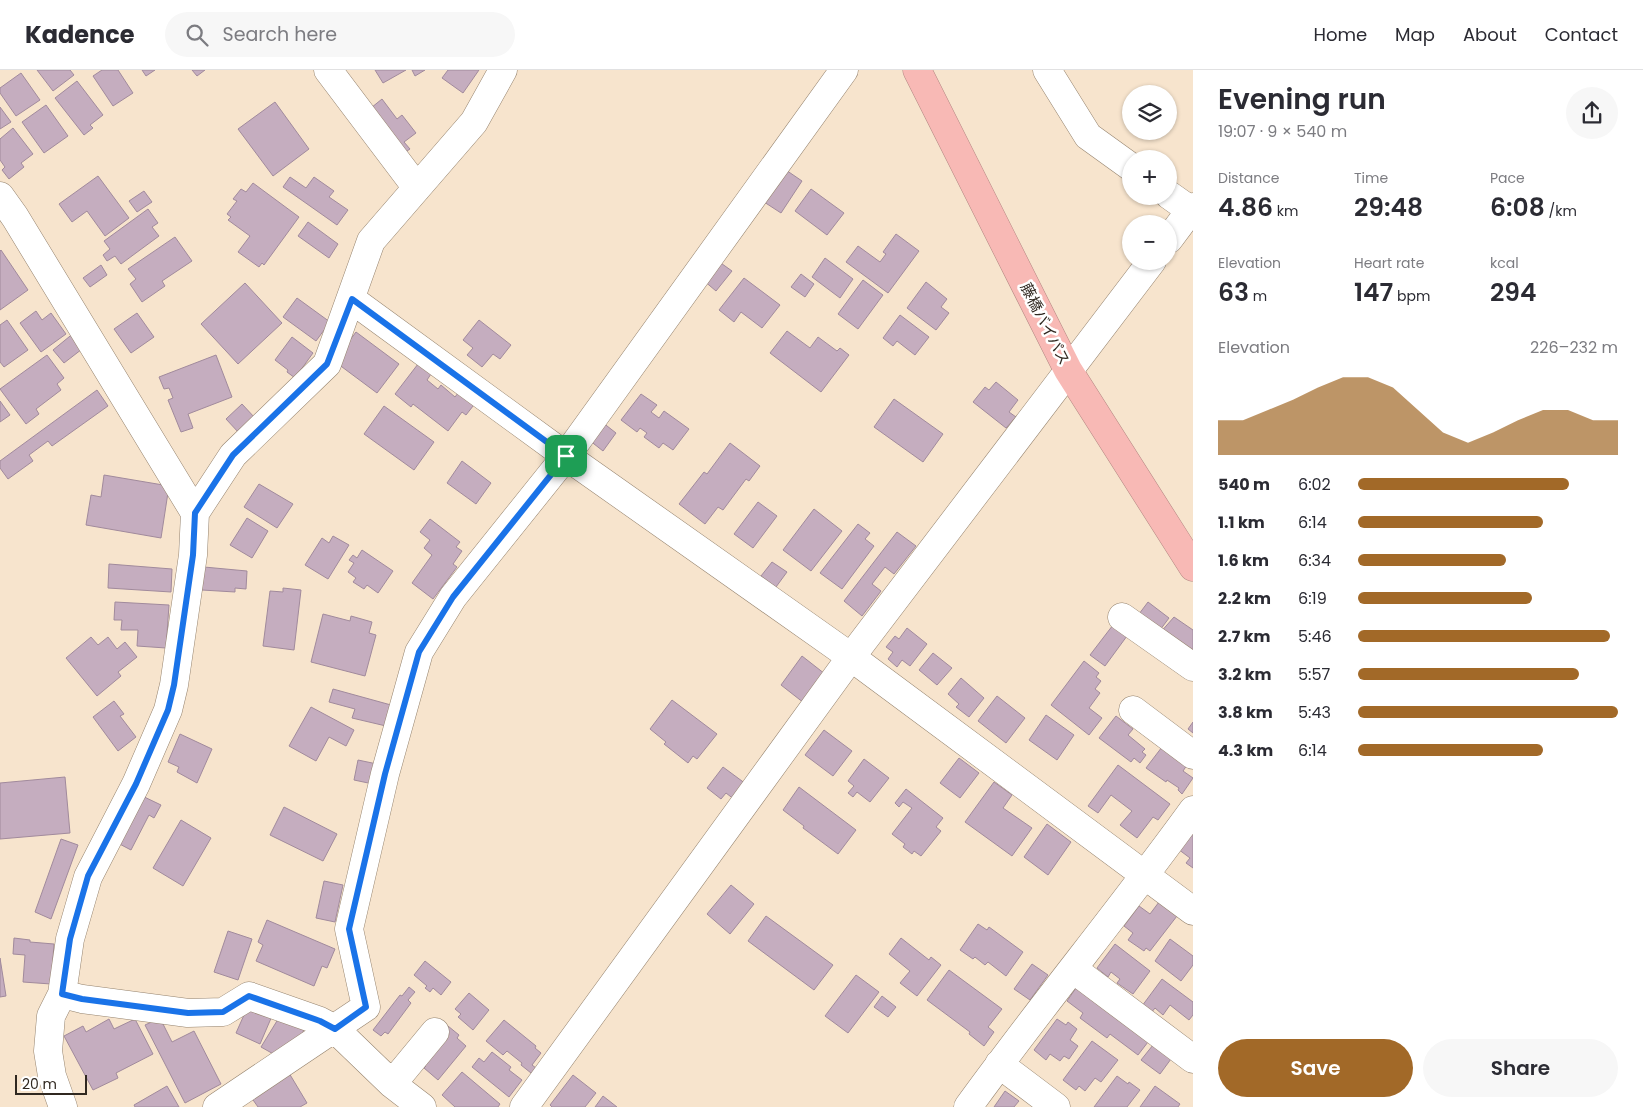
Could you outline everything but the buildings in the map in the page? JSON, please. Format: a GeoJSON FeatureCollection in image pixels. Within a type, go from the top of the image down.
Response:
{"type":"FeatureCollection","features":[{"type":"Feature","properties":{"kind":"highway","name":"藤橋バイパス"},"geometry":{"type":"LineString","coordinates":[[917,70],[1068,370],[1193,567]]}},
{"type":"Feature","properties":{"kind":"street"},"geometry":{"type":"LineString","coordinates":[[328,70],[417,188]]}},
{"type":"Feature","properties":{"kind":"street"},"geometry":{"type":"LineString","coordinates":[[64,1107],[52,1076],[48,1051],[51,1016],[62,994],[70,939],[88,876],[136,784],[168,710],[174,685],[193,555],[195,513],[233,455],[327,364],[352,299],[371,241],[474,122],[503,70]]}},
{"type":"Feature","properties":{"kind":"street"},"geometry":{"type":"LineString","coordinates":[[217,1107],[366,1007],[349,929],[385,774],[419,652],[453,597],[566,456],[844,70]]}},
{"type":"Feature","properties":{"kind":"street"},"geometry":{"type":"LineString","coordinates":[[1047,70],[1088,136],[1122,161]]}},
{"type":"Feature","properties":{"kind":"street"},"geometry":{"type":"LineString","coordinates":[[1177,200],[1192,210],[1177,229]]}},
{"type":"Feature","properties":{"kind":"street"},"geometry":{"type":"LineString","coordinates":[[5,214],[195,513]]}},
{"type":"Feature","properties":{"kind":"street"},"geometry":{"type":"LineString","coordinates":[[524,1107],[851,657],[1145,270]]}},
{"type":"Feature","properties":{"kind":"street"},"geometry":{"type":"LineString","coordinates":[[352,299],[566,456],[851,657],[1193,911]]}},
{"type":"Feature","properties":{"kind":"street"},"geometry":{"type":"LineString","coordinates":[[1122,617],[1193,667]]}},
{"type":"Feature","properties":{"kind":"street"},"geometry":{"type":"LineString","coordinates":[[1133,710],[1193,755]]}},
{"type":"Feature","properties":{"kind":"street"},"geometry":{"type":"LineString","coordinates":[[968,1107],[999,1064],[1145,877],[1193,810]]}},
{"type":"Feature","properties":{"kind":"street"},"geometry":{"type":"LineString","coordinates":[[1073,969],[1193,1059]]}},
{"type":"Feature","properties":{"kind":"street"},"geometry":{"type":"LineString","coordinates":[[62,994],[82,999],[188,1013],[223,1012],[249,996],[320,1021],[335,1029],[392,1084],[422,1107]]}},
{"type":"Feature","properties":{"kind":"street"},"geometry":{"type":"LineString","coordinates":[[392,1084],[435,1032]]}},
{"type":"Feature","properties":{"kind":"street"},"geometry":{"type":"LineString","coordinates":[[999,1064],[1056,1107]]}},
{"type":"Feature","properties":{"kind":"route"},"geometry":{"type":"LineString","coordinates":[[352,299],[566,456],[453,597],[419,652],[385,774],[349,929],[366,1007],[335,1029],[320,1021],[249,996],[223,1012],[188,1013],[82,999],[62,994],[70,939],[88,876],[136,784],[168,710],[174,685],[193,555],[195,513],[233,455],[327,364],[352,299]]}}]}
